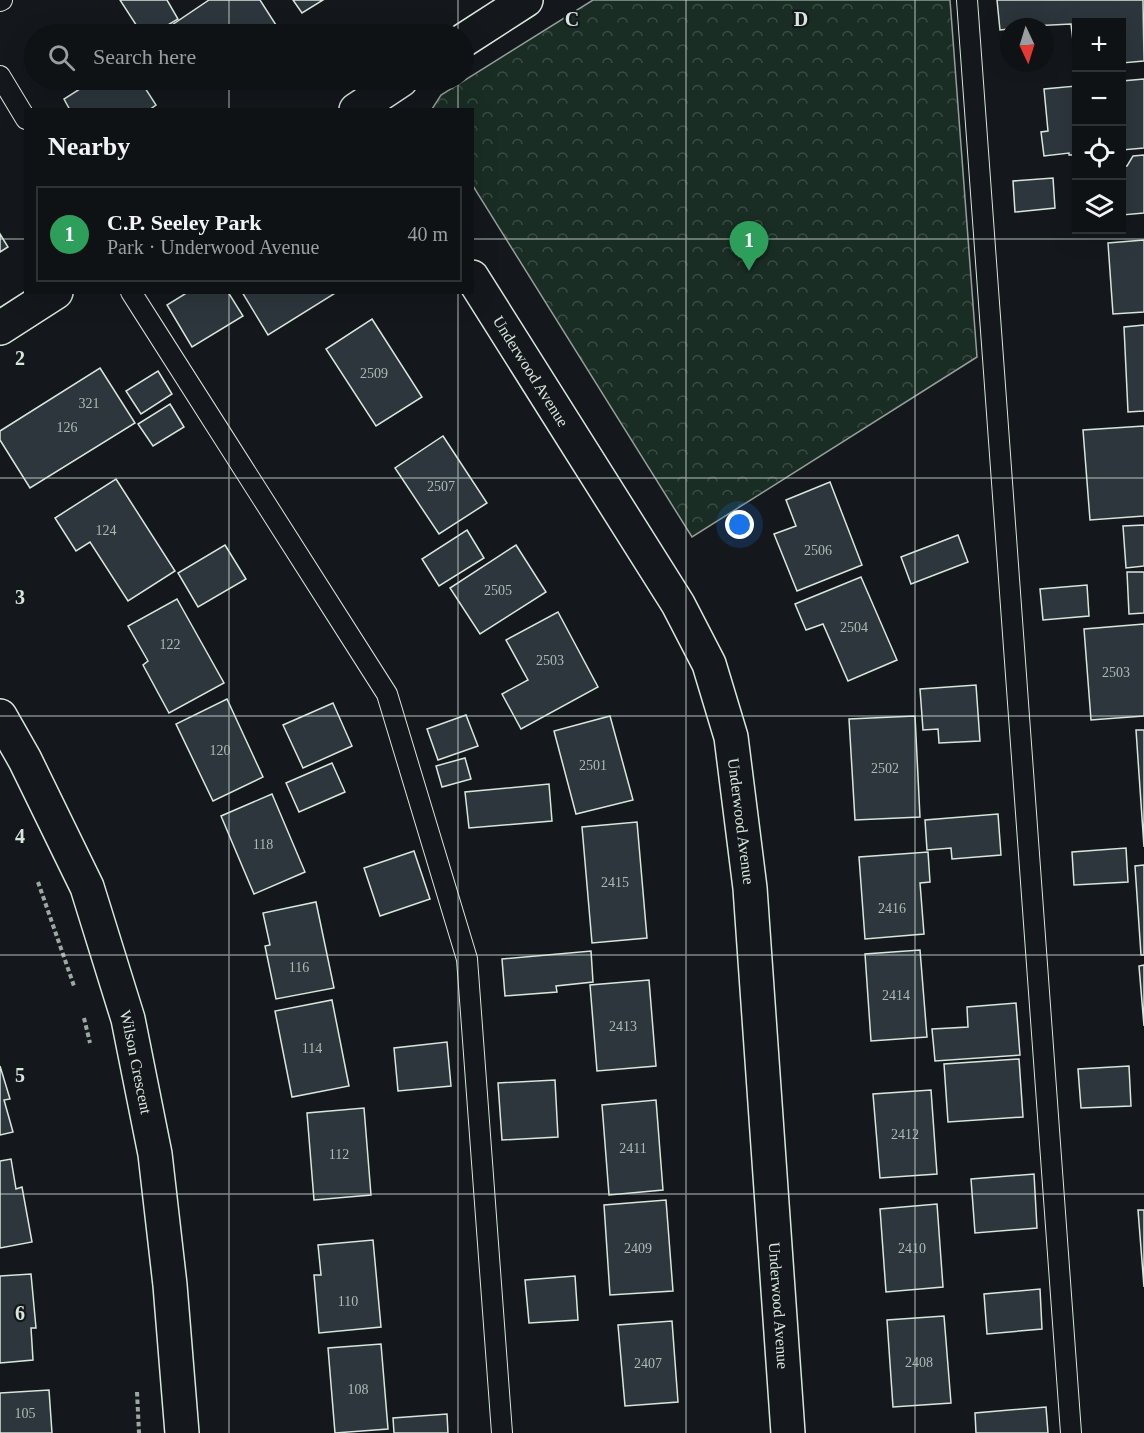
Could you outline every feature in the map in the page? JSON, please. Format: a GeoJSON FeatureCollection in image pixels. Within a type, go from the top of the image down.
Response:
{"type":"FeatureCollection","features":[{"type":"Feature","properties":{"kind":"street"},"geometry":{"type":"LineString","coordinates":[[474,34],[526,0]]}},
{"type":"Feature","properties":{"kind":"street"},"geometry":{"type":"LineString","coordinates":[[362,108],[386,90]]}},
{"type":"Feature","properties":{"kind":"street","name":"Underwood Avenue"},"geometry":{"type":"LineString","coordinates":[[474,280],[678,604],[709,664],[731,737],[750,888],[788,1433]]}},
{"type":"Feature","properties":{"kind":"street"},"geometry":{"type":"LineString","coordinates":[[0,328],[53,294]]}},
{"type":"Feature","properties":{"kind":"street","name":"Wilson Crescent"},"geometry":{"type":"LineString","coordinates":[[0,716],[25,760],[87,887],[128,1019],[155,1154],[170,1285],[182,1433]]}},
{"type":"Feature","properties":{"kind":"lane"},"geometry":{"type":"LineString","coordinates":[[967,0],[1071,1433]]}},
{"type":"Feature","properties":{"kind":"lane"},"geometry":{"type":"LineString","coordinates":[[0,76],[24,116]]}},
{"type":"Feature","properties":{"kind":"lane"},"geometry":{"type":"LineString","coordinates":[[132,294],[387,694],[467,958],[502,1433]]}},
{"type":"Feature","properties":{"kind":"path"},"geometry":{"type":"LineString","coordinates":[[34,873],[43,893],[75,990]]}},
{"type":"Feature","properties":{"kind":"path"},"geometry":{"type":"LineString","coordinates":[[82,1011],[91,1046]]}},
{"type":"Feature","properties":{"kind":"path"},"geometry":{"type":"LineString","coordinates":[[136,1387],[140,1433]]}},
{"type":"Feature","properties":{"kind":"green space"},"geometry":{"type":"Polygon","coordinates":[[[593,0],[950,0],[977,357],[692,537],[474,188],[474,108],[433,108],[441,95],[449,90],[474,90],[474,74],[593,0]]]}},
{"type":"Feature","properties":{"kind":"building"},"geometry":{"type":"Polygon","coordinates":[[[120,0],[167,0],[178,19],[170,24],[136,24],[120,0]]]}},
{"type":"Feature","properties":{"kind":"building"},"geometry":{"type":"Polygon","coordinates":[[[209,0],[260,0],[275,24],[173,24],[209,0]]]}},
{"type":"Feature","properties":{"kind":"building"},"geometry":{"type":"Polygon","coordinates":[[[293,0],[323,0],[302,13],[293,0]]]}},
{"type":"Feature","properties":{"kind":"building"},"geometry":{"type":"Polygon","coordinates":[[[997,0],[1143,0],[1144,61],[1126,63],[1126,18],[1072,18],[1072,33],[1071,24],[1054,25],[1054,18],[1000,18],[1000,30],[997,0]]]}},
{"type":"Feature","properties":{"kind":"building"},"geometry":{"type":"Polygon","coordinates":[[[1144,79],[1144,148],[1126,150],[1126,81],[1144,79]]]}},
{"type":"Feature","properties":{"kind":"building"},"geometry":{"type":"Polygon","coordinates":[[[1072,86],[1072,155],[1069,153],[1044,156],[1041,132],[1048,131],[1044,89],[1072,86]]]}},
{"type":"Feature","properties":{"kind":"building"},"geometry":{"type":"Polygon","coordinates":[[[78,90],[146,90],[156,105],[152,108],[69,108],[64,99],[78,90]]]}},
{"type":"Feature","properties":{"kind":"building"},"geometry":{"type":"Polygon","coordinates":[[[1144,155],[1144,213],[1126,215],[1126,166],[1133,156],[1144,155]]]}},
{"type":"Feature","properties":{"kind":"building"},"geometry":{"type":"Polygon","coordinates":[[[1053,178],[1055,208],[1015,212],[1013,181],[1053,178]]]}},
{"type":"Feature","properties":{"kind":"building"},"geometry":{"type":"Polygon","coordinates":[[[0,234],[8,247],[0,252],[0,234]]]}},
{"type":"Feature","properties":{"kind":"building"},"geometry":{"type":"Polygon","coordinates":[[[1144,240],[1144,312],[1113,314],[1108,243],[1144,240]]]}},
{"type":"Feature","properties":{"kind":"building"},"geometry":{"type":"Polygon","coordinates":[[[185,294],[229,294],[243,316],[192,347],[167,305],[185,294]]]}},
{"type":"Feature","properties":{"kind":"building"},"geometry":{"type":"Polygon","coordinates":[[[243,294],[334,294],[268,335],[243,294]]]}},
{"type":"Feature","properties":{"kind":"building"},"geometry":{"type":"Polygon","coordinates":[[[372,319],[422,397],[376,426],[326,349],[372,319]]]}},
{"type":"Feature","properties":{"kind":"building"},"geometry":{"type":"Polygon","coordinates":[[[1144,325],[1144,411],[1128,412],[1124,327],[1144,325]]]}},
{"type":"Feature","properties":{"kind":"building"},"geometry":{"type":"Polygon","coordinates":[[[100,368],[135,423],[30,488],[0,440],[0,431],[100,368]]]}},
{"type":"Feature","properties":{"kind":"building"},"geometry":{"type":"Polygon","coordinates":[[[158,371],[172,394],[141,414],[126,391],[158,371]]]}},
{"type":"Feature","properties":{"kind":"building"},"geometry":{"type":"Polygon","coordinates":[[[170,404],[184,427],[153,446],[138,424],[170,404]]]}},
{"type":"Feature","properties":{"kind":"building"},"geometry":{"type":"Polygon","coordinates":[[[1144,426],[1144,516],[1090,520],[1083,430],[1144,426]]]}},
{"type":"Feature","properties":{"kind":"building"},"geometry":{"type":"Polygon","coordinates":[[[443,436],[487,503],[439,534],[395,468],[443,436]]]}},
{"type":"Feature","properties":{"kind":"building"},"geometry":{"type":"Polygon","coordinates":[[[116,479],[175,571],[128,601],[90,542],[76,551],[55,518],[116,479]]]}},
{"type":"Feature","properties":{"kind":"building"},"geometry":{"type":"Polygon","coordinates":[[[830,482],[862,565],[797,591],[774,534],[796,526],[786,500],[830,482]]]}},
{"type":"Feature","properties":{"kind":"building"},"geometry":{"type":"Polygon","coordinates":[[[1144,525],[1144,566],[1126,568],[1123,526],[1144,525]]]}},
{"type":"Feature","properties":{"kind":"building"},"geometry":{"type":"Polygon","coordinates":[[[467,530],[484,558],[439,586],[422,559],[467,530]]]}},
{"type":"Feature","properties":{"kind":"building"},"geometry":{"type":"Polygon","coordinates":[[[958,535],[968,562],[911,584],[901,557],[958,535]]]}},
{"type":"Feature","properties":{"kind":"building"},"geometry":{"type":"Polygon","coordinates":[[[225,545],[246,579],[198,607],[178,573],[225,545]]]}},
{"type":"Feature","properties":{"kind":"building"},"geometry":{"type":"Polygon","coordinates":[[[516,545],[546,592],[480,634],[450,588],[516,545]]]}},
{"type":"Feature","properties":{"kind":"building"},"geometry":{"type":"Polygon","coordinates":[[[1127,572],[1144,572],[1144,613],[1129,614],[1127,572]]]}},
{"type":"Feature","properties":{"kind":"building"},"geometry":{"type":"Polygon","coordinates":[[[861,577],[897,660],[848,681],[823,624],[806,630],[795,604],[861,577]]]}},
{"type":"Feature","properties":{"kind":"building"},"geometry":{"type":"Polygon","coordinates":[[[1087,585],[1089,616],[1043,620],[1040,589],[1087,585]]]}},
{"type":"Feature","properties":{"kind":"building"},"geometry":{"type":"Polygon","coordinates":[[[177,599],[224,683],[169,713],[143,665],[148,661],[128,626],[177,599]]]}},
{"type":"Feature","properties":{"kind":"building"},"geometry":{"type":"Polygon","coordinates":[[[558,612],[598,687],[521,729],[502,694],[528,680],[506,640],[558,612]]]}},
{"type":"Feature","properties":{"kind":"building"},"geometry":{"type":"Polygon","coordinates":[[[1144,624],[1144,716],[1091,720],[1084,629],[1144,624]]]}},
{"type":"Feature","properties":{"kind":"building"},"geometry":{"type":"Polygon","coordinates":[[[976,685],[980,741],[939,743],[938,729],[923,730],[920,689],[976,685]]]}},
{"type":"Feature","properties":{"kind":"building"},"geometry":{"type":"Polygon","coordinates":[[[227,699],[263,777],[213,801],[176,724],[227,699]]]}},
{"type":"Feature","properties":{"kind":"building"},"geometry":{"type":"Polygon","coordinates":[[[333,703],[352,746],[303,768],[283,725],[333,703]]]}},
{"type":"Feature","properties":{"kind":"building"},"geometry":{"type":"Polygon","coordinates":[[[466,715],[478,746],[438,760],[427,729],[466,715]]]}},
{"type":"Feature","properties":{"kind":"building"},"geometry":{"type":"Polygon","coordinates":[[[610,716],[633,800],[576,814],[554,731],[610,716]]]}},
{"type":"Feature","properties":{"kind":"building"},"geometry":{"type":"Polygon","coordinates":[[[915,716],[920,817],[855,820],[849,719],[915,716]]]}},
{"type":"Feature","properties":{"kind":"building"},"geometry":{"type":"Polygon","coordinates":[[[1136,730],[1144,730],[1144,847],[1136,730]]]}},
{"type":"Feature","properties":{"kind":"building"},"geometry":{"type":"Polygon","coordinates":[[[465,758],[471,779],[442,787],[436,766],[465,758]]]}},
{"type":"Feature","properties":{"kind":"building"},"geometry":{"type":"Polygon","coordinates":[[[332,763],[345,792],[299,812],[286,783],[332,763]]]}},
{"type":"Feature","properties":{"kind":"building"},"geometry":{"type":"Polygon","coordinates":[[[549,784],[552,821],[469,828],[465,792],[549,784]]]}},
{"type":"Feature","properties":{"kind":"building"},"geometry":{"type":"Polygon","coordinates":[[[272,794],[305,872],[254,894],[221,816],[272,794]]]}},
{"type":"Feature","properties":{"kind":"building"},"geometry":{"type":"Polygon","coordinates":[[[998,814],[1001,855],[952,859],[951,848],[927,850],[925,820],[998,814]]]}},
{"type":"Feature","properties":{"kind":"building"},"geometry":{"type":"Polygon","coordinates":[[[637,822],[647,938],[592,943],[582,827],[637,822]]]}},
{"type":"Feature","properties":{"kind":"building"},"geometry":{"type":"Polygon","coordinates":[[[1126,848],[1128,882],[1074,885],[1072,852],[1126,848]]]}},
{"type":"Feature","properties":{"kind":"building"},"geometry":{"type":"Polygon","coordinates":[[[414,851],[430,899],[380,916],[364,868],[414,851]]]}},
{"type":"Feature","properties":{"kind":"building"},"geometry":{"type":"Polygon","coordinates":[[[928,852],[930,882],[920,883],[924,934],[865,939],[859,857],[928,852]]]}},
{"type":"Feature","properties":{"kind":"building"},"geometry":{"type":"Polygon","coordinates":[[[1144,865],[1144,955],[1141,955],[1135,866],[1144,865]]]}},
{"type":"Feature","properties":{"kind":"building"},"geometry":{"type":"Polygon","coordinates":[[[316,902],[334,988],[276,999],[265,946],[270,945],[263,913],[316,902]]]}},
{"type":"Feature","properties":{"kind":"building"},"geometry":{"type":"Polygon","coordinates":[[[920,950],[927,1037],[871,1041],[865,954],[920,950]]]}},
{"type":"Feature","properties":{"kind":"building"},"geometry":{"type":"Polygon","coordinates":[[[591,951],[593,982],[556,986],[557,992],[505,996],[502,959],[591,951]]]}},
{"type":"Feature","properties":{"kind":"building"},"geometry":{"type":"Polygon","coordinates":[[[1144,965],[1144,1026],[1139,966],[1144,965]]]}},
{"type":"Feature","properties":{"kind":"building"},"geometry":{"type":"Polygon","coordinates":[[[649,980],[656,1066],[597,1071],[590,985],[649,980]]]}},
{"type":"Feature","properties":{"kind":"building"},"geometry":{"type":"Polygon","coordinates":[[[332,1000],[349,1086],[292,1097],[275,1011],[332,1000]]]}},
{"type":"Feature","properties":{"kind":"building"},"geometry":{"type":"Polygon","coordinates":[[[1016,1003],[1020,1055],[935,1061],[932,1029],[968,1027],[967,1007],[1016,1003]]]}},
{"type":"Feature","properties":{"kind":"building"},"geometry":{"type":"Polygon","coordinates":[[[447,1042],[451,1086],[398,1091],[394,1048],[447,1042]]]}},
{"type":"Feature","properties":{"kind":"building"},"geometry":{"type":"Polygon","coordinates":[[[1019,1059],[1023,1117],[948,1122],[944,1064],[1019,1059]]]}},
{"type":"Feature","properties":{"kind":"building"},"geometry":{"type":"Polygon","coordinates":[[[0,1066],[10,1099],[4,1100],[13,1132],[0,1135],[0,1066]]]}},
{"type":"Feature","properties":{"kind":"building"},"geometry":{"type":"Polygon","coordinates":[[[1129,1066],[1131,1106],[1081,1108],[1078,1069],[1129,1066]]]}},
{"type":"Feature","properties":{"kind":"building"},"geometry":{"type":"Polygon","coordinates":[[[555,1080],[558,1137],[502,1140],[498,1083],[555,1080]]]}},
{"type":"Feature","properties":{"kind":"building"},"geometry":{"type":"Polygon","coordinates":[[[931,1090],[937,1174],[880,1178],[873,1094],[931,1090]]]}},
{"type":"Feature","properties":{"kind":"building"},"geometry":{"type":"Polygon","coordinates":[[[656,1100],[663,1190],[609,1195],[602,1105],[656,1100]]]}},
{"type":"Feature","properties":{"kind":"building"},"geometry":{"type":"Polygon","coordinates":[[[364,1108],[371,1195],[314,1200],[307,1113],[364,1108]]]}},
{"type":"Feature","properties":{"kind":"building"},"geometry":{"type":"Polygon","coordinates":[[[11,1159],[16,1189],[22,1187],[32,1242],[0,1248],[0,1161],[11,1159]]]}},
{"type":"Feature","properties":{"kind":"building"},"geometry":{"type":"Polygon","coordinates":[[[1034,1174],[1037,1228],[975,1233],[971,1179],[1034,1174]]]}},
{"type":"Feature","properties":{"kind":"building"},"geometry":{"type":"Polygon","coordinates":[[[666,1200],[673,1291],[610,1295],[604,1205],[666,1200]]]}},
{"type":"Feature","properties":{"kind":"building"},"geometry":{"type":"Polygon","coordinates":[[[937,1204],[943,1287],[886,1292],[880,1209],[937,1204]]]}},
{"type":"Feature","properties":{"kind":"building"},"geometry":{"type":"Polygon","coordinates":[[[1138,1210],[1144,1210],[1144,1287],[1138,1210]]]}},
{"type":"Feature","properties":{"kind":"building"},"geometry":{"type":"Polygon","coordinates":[[[373,1240],[381,1327],[319,1333],[314,1275],[321,1275],[318,1245],[373,1240]]]}},
{"type":"Feature","properties":{"kind":"building"},"geometry":{"type":"Polygon","coordinates":[[[31,1274],[36,1328],[31,1328],[33,1360],[0,1363],[0,1276],[31,1274]]]}},
{"type":"Feature","properties":{"kind":"building"},"geometry":{"type":"Polygon","coordinates":[[[575,1276],[578,1320],[529,1323],[525,1280],[575,1276]]]}},
{"type":"Feature","properties":{"kind":"building"},"geometry":{"type":"Polygon","coordinates":[[[1040,1289],[1042,1329],[987,1334],[984,1294],[1040,1289]]]}},
{"type":"Feature","properties":{"kind":"building"},"geometry":{"type":"Polygon","coordinates":[[[944,1316],[951,1403],[893,1407],[887,1320],[944,1316]]]}},
{"type":"Feature","properties":{"kind":"building"},"geometry":{"type":"Polygon","coordinates":[[[672,1321],[678,1402],[625,1406],[618,1325],[672,1321]]]}},
{"type":"Feature","properties":{"kind":"building"},"geometry":{"type":"Polygon","coordinates":[[[381,1344],[388,1429],[335,1433],[328,1348],[381,1344]]]}},
{"type":"Feature","properties":{"kind":"building"},"geometry":{"type":"Polygon","coordinates":[[[49,1390],[52,1433],[0,1433],[0,1393],[49,1390]]]}},
{"type":"Feature","properties":{"kind":"building"},"geometry":{"type":"Polygon","coordinates":[[[1046,1407],[1048,1433],[976,1433],[975,1413],[1046,1407]]]}},
{"type":"Feature","properties":{"kind":"building"},"geometry":{"type":"Polygon","coordinates":[[[447,1414],[448,1433],[394,1433],[393,1418],[447,1414]]]}},
{"type":"Feature","properties":{"kind":"place","name":"C.P. Seeley Park"},"geometry":{"type":"Point","coordinates":[749,271]}}]}
